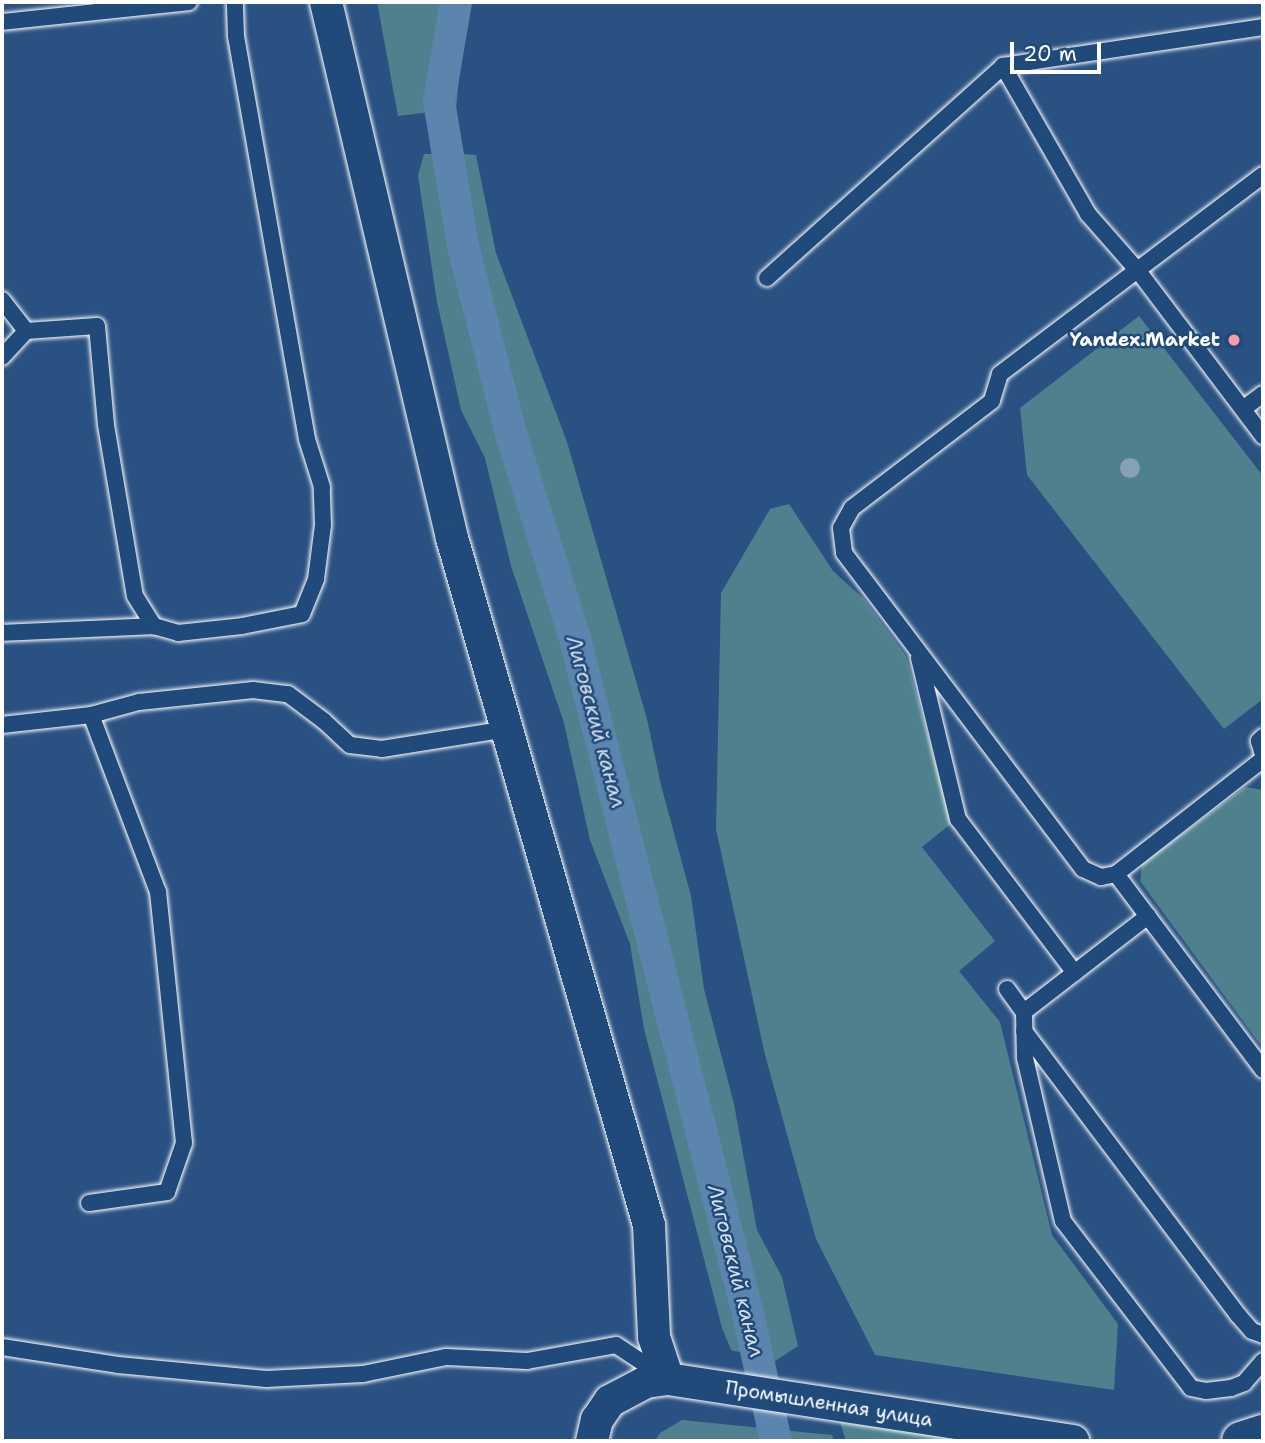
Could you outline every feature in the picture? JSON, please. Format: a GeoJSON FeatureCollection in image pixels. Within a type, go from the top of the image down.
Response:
{"type":"FeatureCollection","features":[{"type":"Feature","properties":{"kind":"street"},"geometry":{"type":"LineString","coordinates":[[326,2],[452,538],[649,1225],[654,1337],[668,1379],[646,1382],[610,1401],[597,1420],[592,1441]]}},
{"type":"Feature","properties":{"kind":"street","name":"Промышленная улица"},"geometry":{"type":"LineString","coordinates":[[668,1379],[827,1401],[1073,1441]]}},
{"type":"Feature","properties":{"kind":"street"},"geometry":{"type":"LineString","coordinates":[[1240,1441],[1263,1434]]}},
{"type":"Feature","properties":{"kind":"lane"},"geometry":{"type":"LineString","coordinates":[[2,22],[189,2]]}},
{"type":"Feature","properties":{"kind":"lane"},"geometry":{"type":"LineString","coordinates":[[2,634],[154,626],[178,633],[242,626],[302,614],[316,579],[323,525],[322,487],[307,439],[236,36],[235,2]]}},
{"type":"Feature","properties":{"kind":"lane"},"geometry":{"type":"LineString","coordinates":[[767,278],[1003,66],[1263,27]]}},
{"type":"Feature","properties":{"kind":"lane"},"geometry":{"type":"LineString","coordinates":[[1003,66],[1088,214],[1139,272],[1263,436]]}},
{"type":"Feature","properties":{"kind":"lane"},"geometry":{"type":"LineString","coordinates":[[1263,175],[1139,272],[1000,374],[992,401],[852,508],[841,528],[844,553],[1083,869],[1101,877],[1116,874],[1263,757],[1259,741],[1263,737]]}},
{"type":"Feature","properties":{"kind":"lane"},"geometry":{"type":"LineString","coordinates":[[2,300],[26,331]]}},
{"type":"Feature","properties":{"kind":"lane"},"geometry":{"type":"LineString","coordinates":[[2,357],[26,331],[97,326],[106,425],[135,596],[154,626]]}},
{"type":"Feature","properties":{"kind":"lane"},"geometry":{"type":"LineString","coordinates":[[1243,409],[1263,394]]}},
{"type":"Feature","properties":{"kind":"lane"},"geometry":{"type":"LineString","coordinates":[[917,652],[958,818],[1075,973]]}},
{"type":"Feature","properties":{"kind":"lane"},"geometry":{"type":"LineString","coordinates":[[2,725],[91,715],[139,702],[253,690],[288,694],[350,745],[382,749],[507,729]]}},
{"type":"Feature","properties":{"kind":"lane"},"geometry":{"type":"LineString","coordinates":[[89,1203],[167,1192],[184,1143],[159,892],[91,715]]}},
{"type":"Feature","properties":{"kind":"lane"},"geometry":{"type":"LineString","coordinates":[[1116,874],[1263,1070]]}},
{"type":"Feature","properties":{"kind":"lane"},"geometry":{"type":"LineString","coordinates":[[1024,1012],[1148,916]]}},
{"type":"Feature","properties":{"kind":"lane"},"geometry":{"type":"LineString","coordinates":[[1006,989],[1024,1012],[1025,1058],[1063,1221],[1191,1388],[1206,1391],[1231,1388],[1244,1383],[1263,1362]]}},
{"type":"Feature","properties":{"kind":"lane"},"geometry":{"type":"LineString","coordinates":[[1024,1031],[1238,1315],[1252,1331],[1263,1335]]}},
{"type":"Feature","properties":{"kind":"lane"},"geometry":{"type":"LineString","coordinates":[[2,1348],[118,1364],[266,1379],[363,1374],[446,1357],[527,1360],[616,1345],[668,1379]]}},
{"type":"Feature","properties":{"kind":"green space"},"geometry":{"type":"Polygon","coordinates":[[[377,2],[467,2],[456,109],[398,116],[377,2]]]}},
{"type":"Feature","properties":{"kind":"green space"},"geometry":{"type":"Polygon","coordinates":[[[424,154],[476,155],[496,253],[567,442],[647,719],[661,785],[691,896],[704,989],[734,1104],[757,1230],[782,1277],[798,1346],[775,1361],[731,1350],[722,1328],[644,1029],[630,944],[590,840],[564,723],[511,566],[485,458],[461,410],[437,302],[418,175],[424,154]]]}},
{"type":"Feature","properties":{"kind":"green space"},"geometry":{"type":"Polygon","coordinates":[[[1139,316],[1263,476],[1263,699],[1224,729],[1027,475],[1020,408],[1139,316]]]}},
{"type":"Feature","properties":{"kind":"green space"},"geometry":{"type":"Polygon","coordinates":[[[789,504],[833,571],[864,599],[906,656],[952,823],[922,847],[995,941],[959,971],[1000,1022],[1052,1235],[1118,1324],[1114,1390],[875,1355],[816,1239],[765,1055],[716,829],[721,593],[770,509],[789,504]]]}},
{"type":"Feature","properties":{"kind":"green space"},"geometry":{"type":"Polygon","coordinates":[[[1245,787],[1263,790],[1263,1048],[1140,881],[1142,864],[1245,787]]]}},
{"type":"Feature","properties":{"kind":"green space"},"geometry":{"type":"Polygon","coordinates":[[[682,1420],[832,1435],[834,1441],[655,1441],[660,1433],[682,1420]]]}},
{"type":"Feature","properties":{"kind":"green space"},"geometry":{"type":"Polygon","coordinates":[[[840,1422],[971,1441],[846,1441],[840,1422]]]}},
{"type":"Feature","properties":{"kind":"waterway","name":"Лиговский канал"},"geometry":{"type":"LineString","coordinates":[[456,2],[439,101],[463,246],[511,434],[574,635],[748,1314],[776,1441]]}},
{"type":"Feature","properties":{"kind":"place","name":"Yandex.Market"},"geometry":{"type":"Point","coordinates":[1234,340]}}]}
